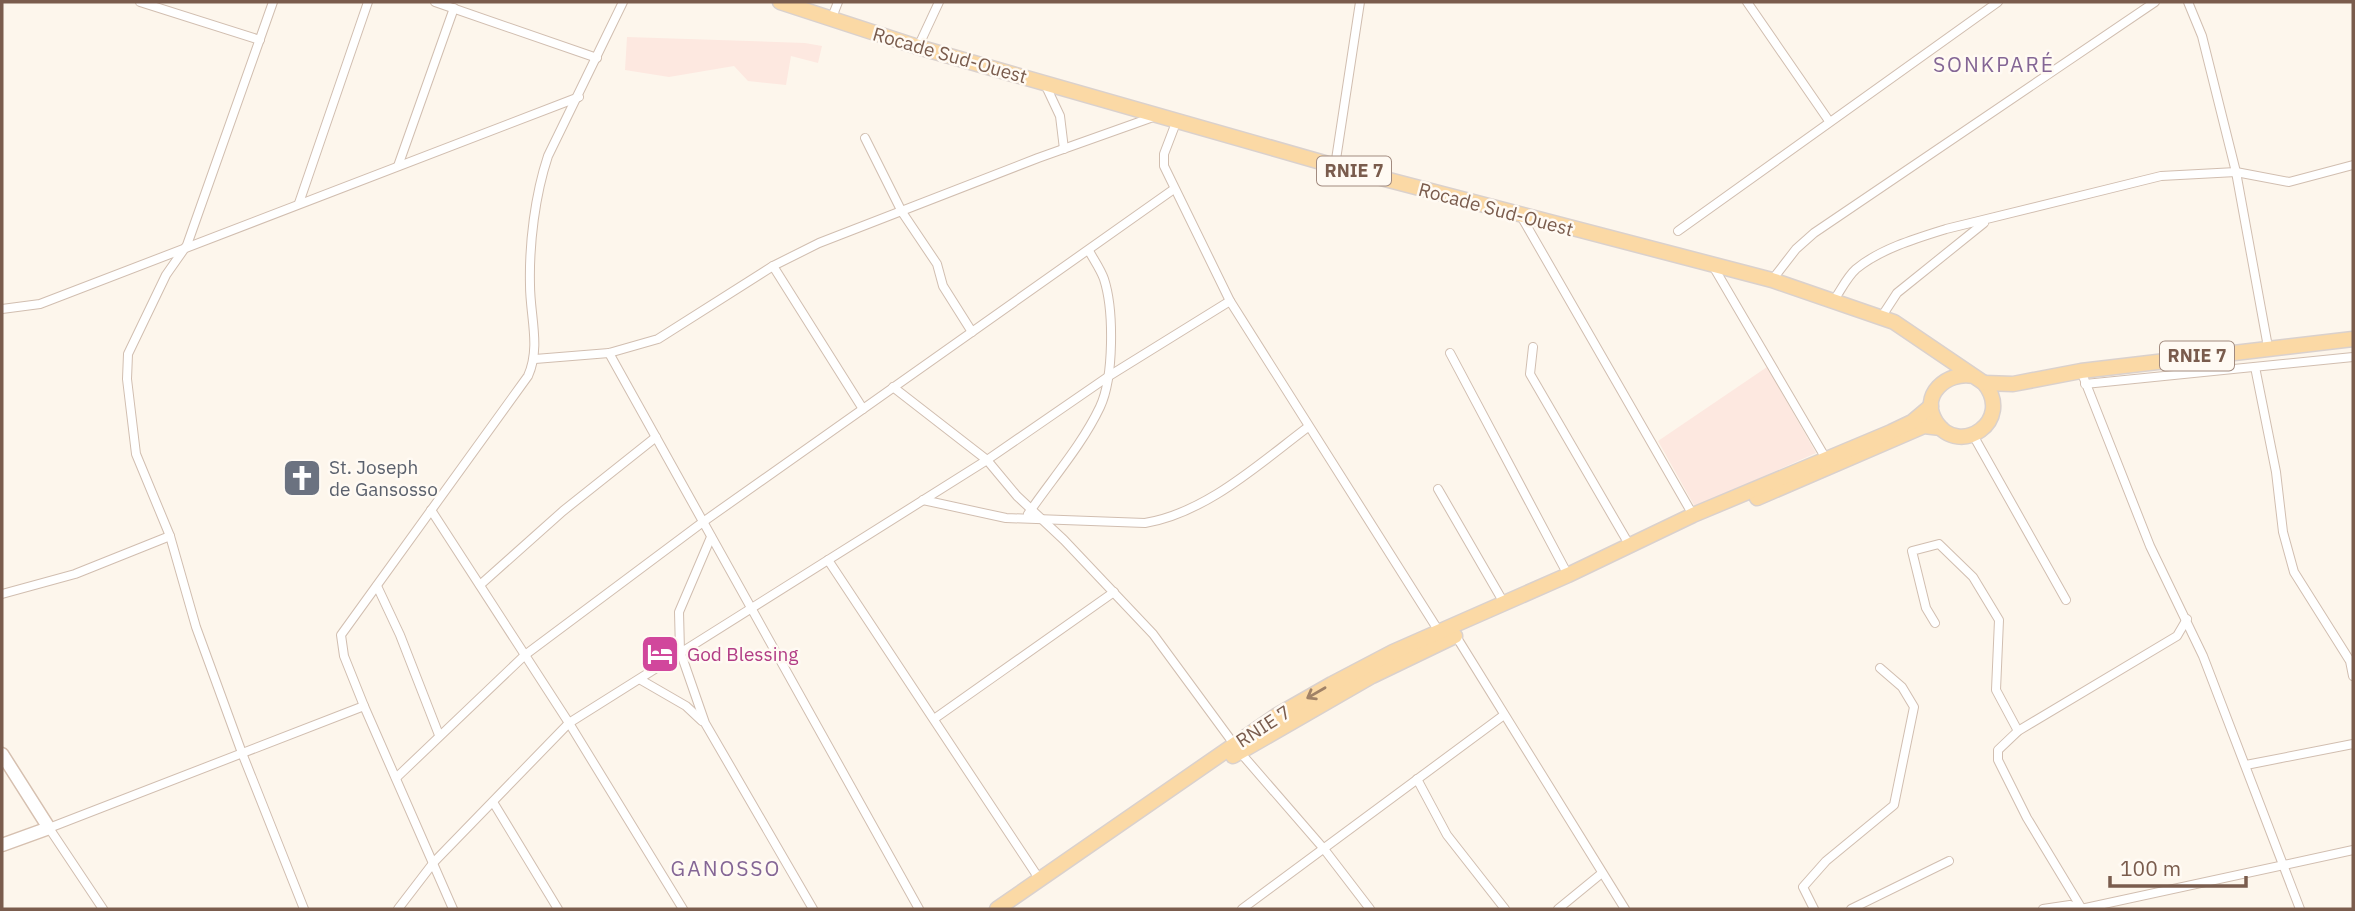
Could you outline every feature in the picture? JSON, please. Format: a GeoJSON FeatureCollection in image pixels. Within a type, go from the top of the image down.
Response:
{"type":"FeatureCollection","features":[{"type":"Feature","properties":{"kind":"main road","name":"Rocade Sud-Ouest"},"geometry":{"type":"LineString","coordinates":[[780,2],[918,47],[1335,166],[1772,280],[1882,316],[1979,380]]}},
{"type":"Feature","properties":{"kind":"main road","name":"RNIE 7"},"geometry":{"type":"LineString","coordinates":[[1939,385],[1955,375],[2013,384],[2042,377],[2083,378],[2268,347],[2353,339]]}},
{"type":"Feature","properties":{"kind":"main road"},"geometry":{"type":"LineString","coordinates":[[1924,342],[1936,363],[1939,385],[1931,406],[1941,428]]}},
{"type":"Feature","properties":{"kind":"main road","name":"RNIE 7"},"geometry":{"type":"LineString","coordinates":[[1014,909],[1237,748],[1276,716],[1393,652],[1448,632],[1924,426],[1941,428],[1959,436],[1973,435],[1986,426],[1994,408],[2020,388],[2042,377]]}},
{"type":"Feature","properties":{"kind":"main road"},"geometry":{"type":"LineString","coordinates":[[1979,380],[1990,390],[1994,408]]}},
{"type":"Feature","properties":{"kind":"main road","name":"RNIE 7"},"geometry":{"type":"LineString","coordinates":[[1448,632],[1693,515],[1901,427],[1931,406]]}},
{"type":"Feature","properties":{"kind":"main road","name":"RNIE 7"},"geometry":{"type":"LineString","coordinates":[[997,909],[1237,748]]}},
{"type":"Feature","properties":{"kind":"street"},"geometry":{"type":"LineString","coordinates":[[141,2],[260,40]]}},
{"type":"Feature","properties":{"kind":"street"},"geometry":{"type":"LineString","coordinates":[[274,2],[187,245],[166,275],[128,354],[127,379],[136,454],[170,537],[196,627],[242,754],[304,909]]}},
{"type":"Feature","properties":{"kind":"street"},"geometry":{"type":"LineString","coordinates":[[299,203],[369,2]]}},
{"type":"Feature","properties":{"kind":"street"},"geometry":{"type":"LineString","coordinates":[[435,2],[597,58]]}},
{"type":"Feature","properties":{"kind":"street"},"geometry":{"type":"LineString","coordinates":[[453,909],[364,706],[344,656],[341,635],[521,387],[536,359],[530,285],[540,181],[548,156],[579,97],[622,2]]}},
{"type":"Feature","properties":{"kind":"street"},"geometry":{"type":"LineString","coordinates":[[831,20],[838,2]]}},
{"type":"Feature","properties":{"kind":"street"},"geometry":{"type":"LineString","coordinates":[[918,47],[939,2]]}},
{"type":"Feature","properties":{"kind":"street"},"geometry":{"type":"LineString","coordinates":[[1335,166],[1360,2]]}},
{"type":"Feature","properties":{"kind":"street"},"geometry":{"type":"LineString","coordinates":[[1747,2],[1829,121]]}},
{"type":"Feature","properties":{"kind":"street"},"geometry":{"type":"LineString","coordinates":[[1678,231],[1998,2]]}},
{"type":"Feature","properties":{"kind":"street"},"geometry":{"type":"LineString","coordinates":[[1772,280],[1796,249],[1814,233],[2155,2]]}},
{"type":"Feature","properties":{"kind":"street"},"geometry":{"type":"LineString","coordinates":[[2188,2],[2202,36],[2236,172],[2268,347]]}},
{"type":"Feature","properties":{"kind":"street"},"geometry":{"type":"LineString","coordinates":[[398,166],[454,8]]}},
{"type":"Feature","properties":{"kind":"street"},"geometry":{"type":"LineString","coordinates":[[1044,82],[1060,116],[1064,149]]}},
{"type":"Feature","properties":{"kind":"street"},"geometry":{"type":"LineString","coordinates":[[2,309],[40,304],[187,245],[579,97]]}},
{"type":"Feature","properties":{"kind":"street"},"geometry":{"type":"LineString","coordinates":[[536,359],[609,353],[650,342],[675,330],[773,266],[819,243],[1160,115]]}},
{"type":"Feature","properties":{"kind":"street"},"geometry":{"type":"LineString","coordinates":[[1177,120],[1164,154],[1164,166],[1230,301],[1308,427],[1504,715],[1625,909]]}},
{"type":"Feature","properties":{"kind":"street"},"geometry":{"type":"LineString","coordinates":[[865,138],[902,212],[934,260],[943,286],[972,332]]}},
{"type":"Feature","properties":{"kind":"street"},"geometry":{"type":"LineString","coordinates":[[1834,300],[1855,270],[1867,262],[1929,235],[2161,176],[2236,172],[2288,182],[2353,165]]}},
{"type":"Feature","properties":{"kind":"street"},"geometry":{"type":"LineString","coordinates":[[396,778],[525,654],[703,522],[1174,189]]}},
{"type":"Feature","properties":{"kind":"street"},"geometry":{"type":"LineString","coordinates":[[1521,216],[1693,515]]}},
{"type":"Feature","properties":{"kind":"street"},"geometry":{"type":"LineString","coordinates":[[1882,316],[1897,293],[1986,221]]}},
{"type":"Feature","properties":{"kind":"street"},"geometry":{"type":"LineString","coordinates":[[1025,519],[1100,407],[1109,376],[1111,339],[1104,278],[1088,251]]}},
{"type":"Feature","properties":{"kind":"street"},"geometry":{"type":"LineString","coordinates":[[1712,264],[1825,457]]}},
{"type":"Feature","properties":{"kind":"street"},"geometry":{"type":"LineString","coordinates":[[773,266],[863,409]]}},
{"type":"Feature","properties":{"kind":"street"},"geometry":{"type":"LineString","coordinates":[[398,909],[434,862],[569,723],[988,460],[1109,376],[1230,301]]}},
{"type":"Feature","properties":{"kind":"street"},"geometry":{"type":"LineString","coordinates":[[1533,347],[1530,374],[1630,546]]}},
{"type":"Feature","properties":{"kind":"street"},"geometry":{"type":"LineString","coordinates":[[609,353],[919,909]]}},
{"type":"Feature","properties":{"kind":"street"},"geometry":{"type":"LineString","coordinates":[[1450,353],[1568,575]]}},
{"type":"Feature","properties":{"kind":"street"},"geometry":{"type":"LineString","coordinates":[[2300,909],[2187,619],[2150,546],[2142,519],[2083,378],[2255,367],[2353,357]]}},
{"type":"Feature","properties":{"kind":"street"},"geometry":{"type":"LineString","coordinates":[[2255,367],[2276,472],[2283,532],[2294,572],[2350,661],[2353,676]]}},
{"type":"Feature","properties":{"kind":"street"},"geometry":{"type":"LineString","coordinates":[[894,387],[988,460],[1031,510],[1153,634],[1237,748],[1324,849],[1370,909]]}},
{"type":"Feature","properties":{"kind":"street"},"geometry":{"type":"LineString","coordinates":[[923,500],[1042,521],[1088,519],[1145,523],[1176,515],[1226,486],[1308,427]]}},
{"type":"Feature","properties":{"kind":"street"},"geometry":{"type":"LineString","coordinates":[[1973,435],[2066,600]]}},
{"type":"Feature","properties":{"kind":"street"},"geometry":{"type":"LineString","coordinates":[[480,585],[563,511],[656,437]]}},
{"type":"Feature","properties":{"kind":"street"},"geometry":{"type":"LineString","coordinates":[[1438,489],[1504,603]]}},
{"type":"Feature","properties":{"kind":"street"},"geometry":{"type":"LineString","coordinates":[[430,510],[569,723],[683,909]]}},
{"type":"Feature","properties":{"kind":"street"},"geometry":{"type":"LineString","coordinates":[[2,594],[75,574],[170,537]]}},
{"type":"Feature","properties":{"kind":"street"},"geometry":{"type":"LineString","coordinates":[[711,537],[679,612],[680,651],[705,723],[813,909]]}},
{"type":"Feature","properties":{"kind":"street"},"geometry":{"type":"LineString","coordinates":[[1936,623],[1926,608],[1912,551],[1939,544],[1973,577],[1999,620],[1996,690],[2018,731]]}},
{"type":"Feature","properties":{"kind":"street"},"geometry":{"type":"LineString","coordinates":[[828,561],[1040,880]]}},
{"type":"Feature","properties":{"kind":"street"},"geometry":{"type":"LineString","coordinates":[[377,586],[400,635],[439,735]]}},
{"type":"Feature","properties":{"kind":"street"},"geometry":{"type":"LineString","coordinates":[[934,719],[1114,592]]}},
{"type":"Feature","properties":{"kind":"street"},"geometry":{"type":"LineString","coordinates":[[2081,909],[2026,818],[1998,760],[1998,750],[2005,740],[2018,731],[2177,636],[2187,619]]}},
{"type":"Feature","properties":{"kind":"street"},"geometry":{"type":"LineString","coordinates":[[1814,909],[1803,887],[1816,870],[1894,805],[1914,707],[1902,687],[1880,668]]}},
{"type":"Feature","properties":{"kind":"street"},"geometry":{"type":"LineString","coordinates":[[641,680],[685,706],[705,723]]}},
{"type":"Feature","properties":{"kind":"street"},"geometry":{"type":"LineString","coordinates":[[2,845],[364,706]]}},
{"type":"Feature","properties":{"kind":"street"},"geometry":{"type":"LineString","coordinates":[[1242,909],[1504,715]]}},
{"type":"Feature","properties":{"kind":"street"},"geometry":{"type":"LineString","coordinates":[[2245,765],[2353,744]]}},
{"type":"Feature","properties":{"kind":"street"},"geometry":{"type":"LineString","coordinates":[[2,754],[103,909]]}},
{"type":"Feature","properties":{"kind":"street"},"geometry":{"type":"LineString","coordinates":[[1418,779],[1447,835],[1505,909]]}},
{"type":"Feature","properties":{"kind":"street"},"geometry":{"type":"LineString","coordinates":[[493,802],[558,909]]}},
{"type":"Feature","properties":{"kind":"street"},"geometry":{"type":"LineString","coordinates":[[2043,909],[2070,905],[2081,909],[2353,850]]}},
{"type":"Feature","properties":{"kind":"street"},"geometry":{"type":"LineString","coordinates":[[1851,909],[1949,861]]}},
{"type":"Feature","properties":{"kind":"street"},"geometry":{"type":"LineString","coordinates":[[1558,909],[1602,873]]}},
{"type":"Feature","properties":{"kind":"shaded area"},"geometry":{"type":"Polygon","coordinates":[[[627,37],[805,43],[822,46],[818,63],[791,56],[786,85],[748,81],[734,66],[669,77],[625,70],[627,37]]]}},
{"type":"Feature","properties":{"kind":"shaded area"},"geometry":{"type":"Polygon","coordinates":[[[1767,367],[1816,453],[1695,507],[1658,441],[1767,367]]]}},
{"type":"Feature","properties":{"kind":"place","name":"St. Joseph de Gansosso"},"geometry":{"type":"Point","coordinates":[302,478]}},
{"type":"Feature","properties":{"kind":"place","name":"God Blessing"},"geometry":{"type":"Point","coordinates":[660,654]}},
{"type":"Feature","properties":{"kind":"district","name":"SONKPARÉ"},"geometry":{"type":"Point","coordinates":[1994,65]}},
{"type":"Feature","properties":{"kind":"district","name":"GANOSSO"},"geometry":{"type":"Point","coordinates":[726,869]}}]}
